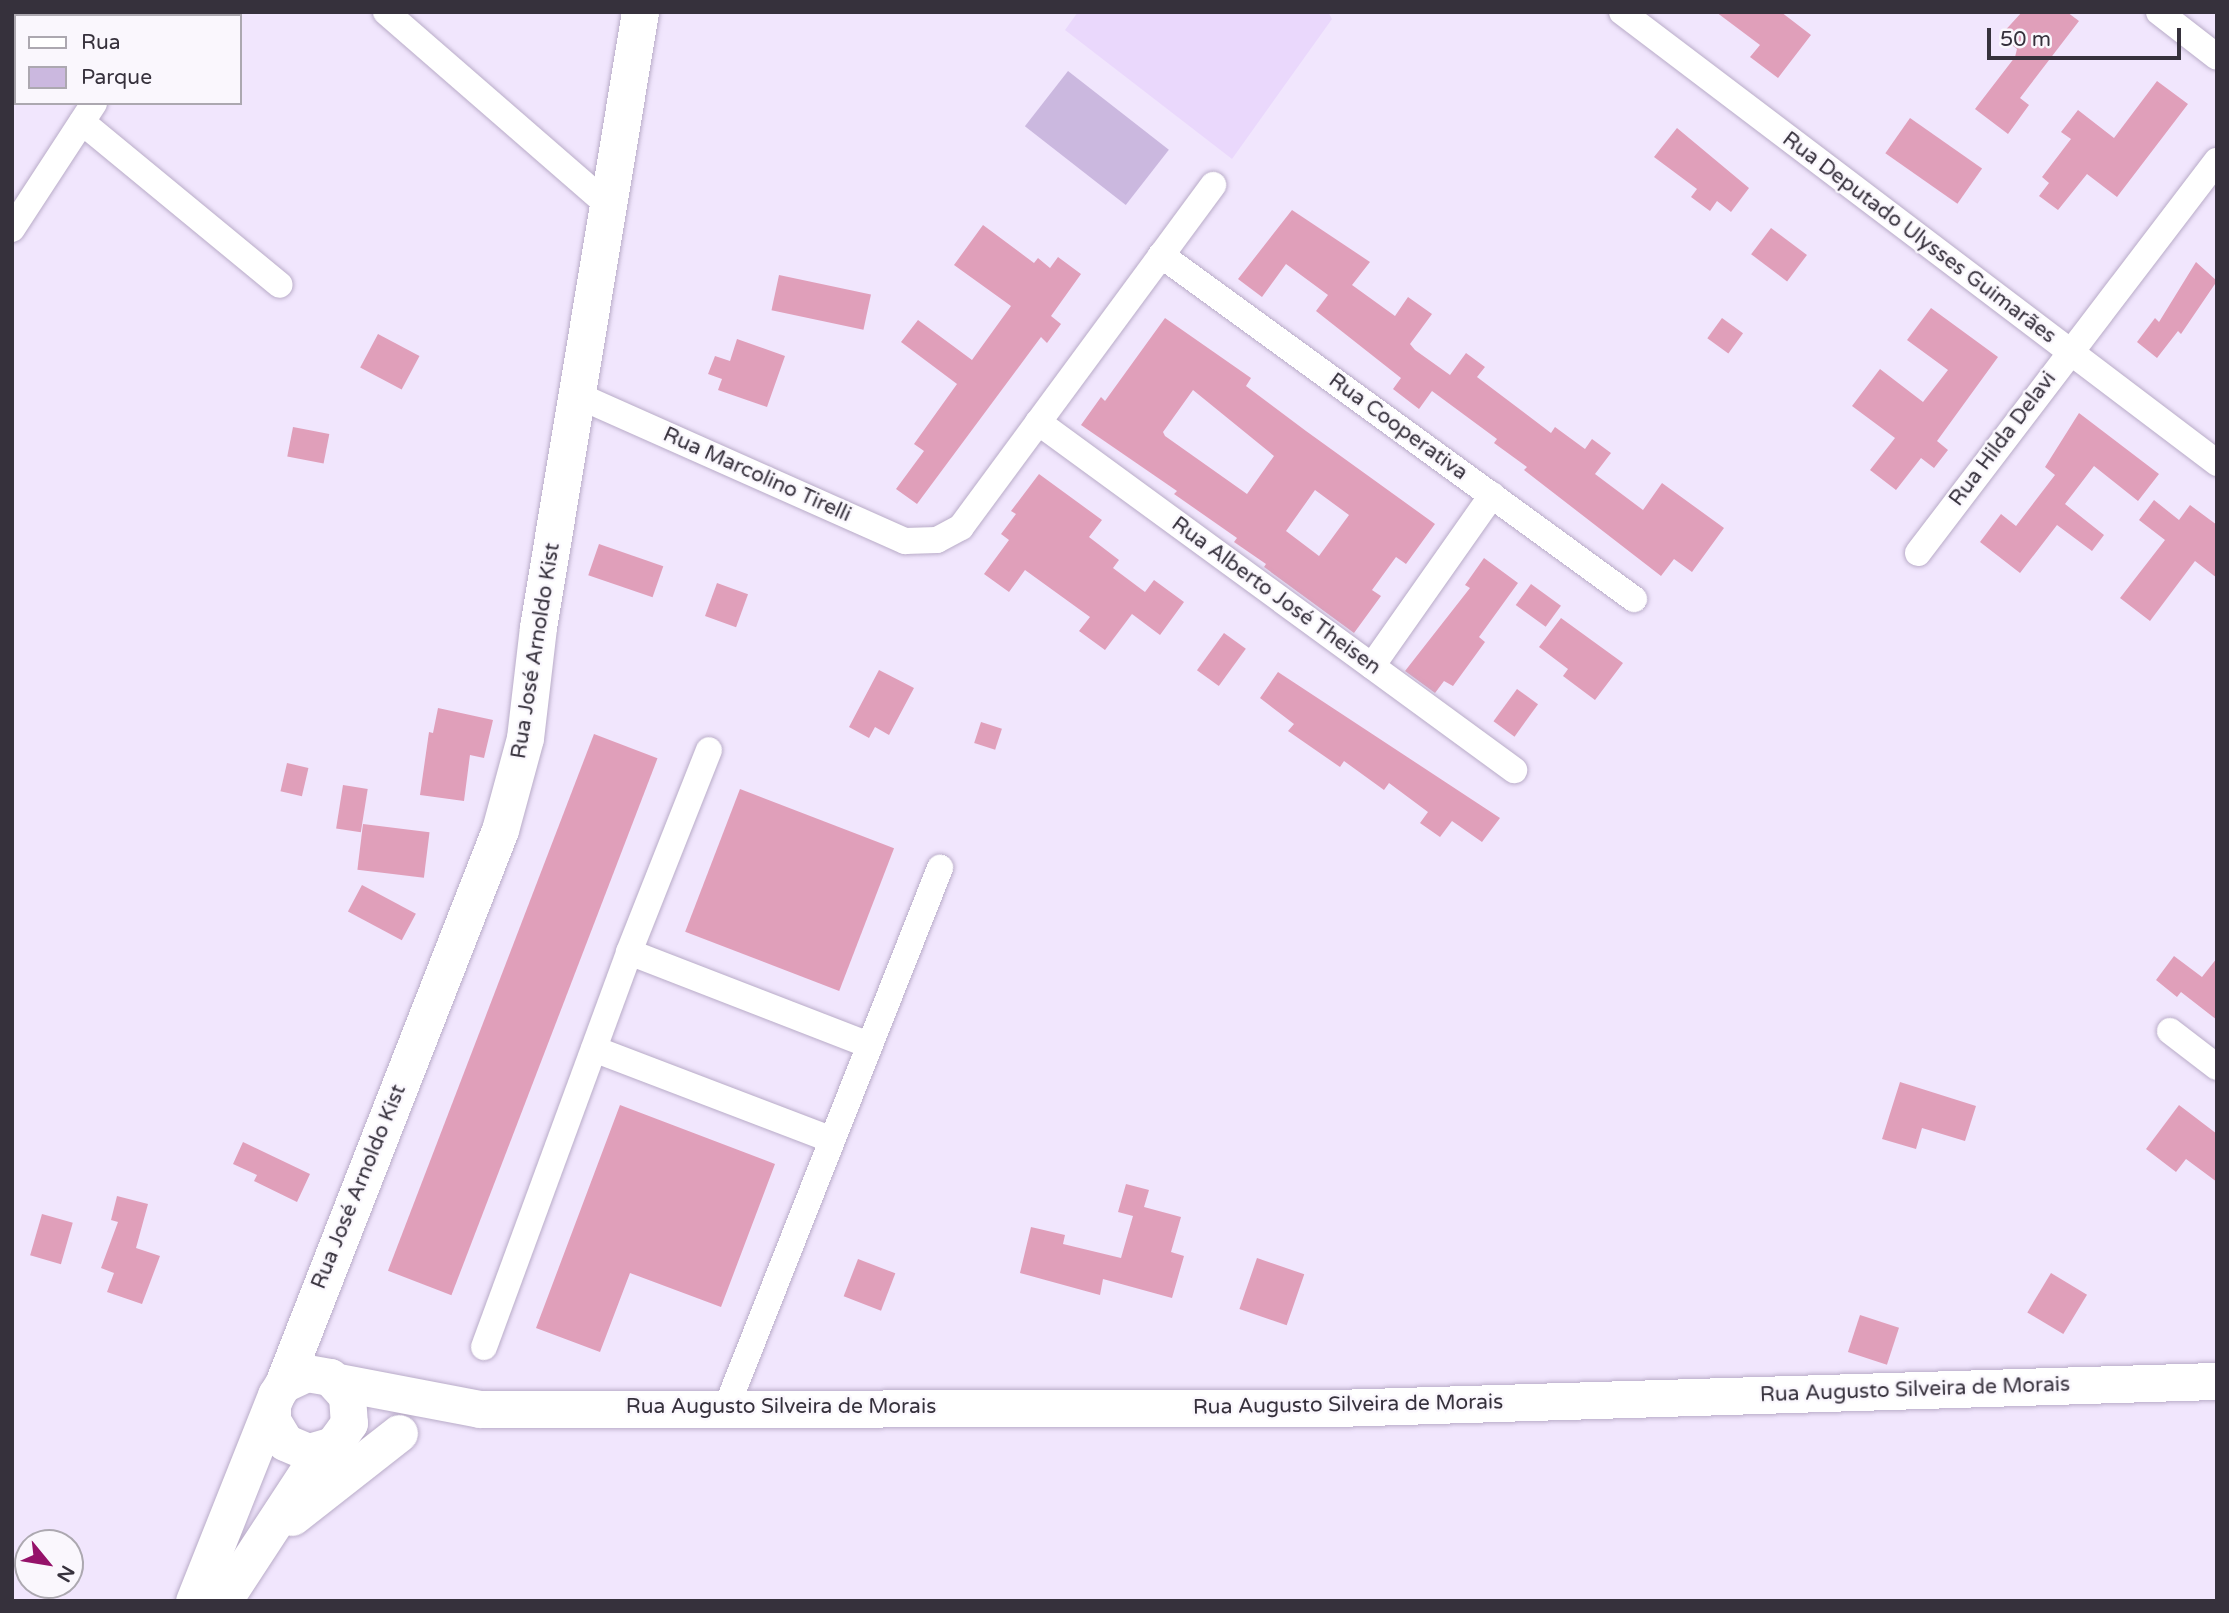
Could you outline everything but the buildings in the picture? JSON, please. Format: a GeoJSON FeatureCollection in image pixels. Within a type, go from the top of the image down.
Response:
{"type":"FeatureCollection","features":[{"type":"Feature","properties":{"kind":"main road","name":"Rua José Arnoldo Kist"},"geometry":{"type":"LineString","coordinates":[[194,1601],[278,1396],[500,831],[525,738],[538,627],[579,396],[640,12]]}},
{"type":"Feature","properties":{"kind":"main road","name":"Rua José Arnoldo Kist"},"geometry":{"type":"LineString","coordinates":[[223,1601],[327,1448],[349,1423],[350,1410],[334,1380],[315,1301]]}},
{"type":"Feature","properties":{"kind":"main road"},"geometry":{"type":"LineString","coordinates":[[327,1448],[308,1452],[285,1442],[272,1420],[278,1396],[307,1373],[334,1380]]}},
{"type":"Feature","properties":{"kind":"main road","name":"Rua Augusto Silveira de Morais"},"geometry":{"type":"LineString","coordinates":[[334,1380],[478,1409],[727,1406],[1336,1408],[2217,1381]]}},
{"type":"Feature","properties":{"kind":"main road","name":"Rua Augusto Silveira de Morais"},"geometry":{"type":"LineString","coordinates":[[327,1448],[399,1433],[478,1409]]}},
{"type":"Feature","properties":{"kind":"main road","name":"Rua Augusto Silveira de Morais"},"geometry":{"type":"LineString","coordinates":[[260,1545],[399,1433]]}},
{"type":"Feature","properties":{"kind":"street"},"geometry":{"type":"LineString","coordinates":[[386,12],[610,208]]}},
{"type":"Feature","properties":{"kind":"street","name":"Rua Deputado Ulysses Guimarães"},"geometry":{"type":"LineString","coordinates":[[1622,12],[2217,463]]}},
{"type":"Feature","properties":{"kind":"street"},"geometry":{"type":"LineString","coordinates":[[2158,12],[2217,57]]}},
{"type":"Feature","properties":{"kind":"street"},"geometry":{"type":"LineString","coordinates":[[12,229],[88,113],[280,285]]}},
{"type":"Feature","properties":{"kind":"street","name":"Rua Hilda Delavi"},"geometry":{"type":"LineString","coordinates":[[1918,553],[2069,351],[2217,161]]}},
{"type":"Feature","properties":{"kind":"street"},"geometry":{"type":"LineString","coordinates":[[1038,422],[1213,185]]}},
{"type":"Feature","properties":{"kind":"street","name":"Rua Cooperativa"},"geometry":{"type":"LineString","coordinates":[[1161,255],[1634,599]]}},
{"type":"Feature","properties":{"kind":"street","name":"Rua Marcolino Tirelli"},"geometry":{"type":"LineString","coordinates":[[579,396],[905,541],[937,540],[961,527],[1038,422]]}},
{"type":"Feature","properties":{"kind":"street","name":"Rua Alberto José Theisen"},"geometry":{"type":"LineString","coordinates":[[1038,422],[1514,770]]}},
{"type":"Feature","properties":{"kind":"street"},"geometry":{"type":"LineString","coordinates":[[1372,666],[1492,495]]}},
{"type":"Feature","properties":{"kind":"street"},"geometry":{"type":"LineString","coordinates":[[484,1348],[629,951],[709,750]]}},
{"type":"Feature","properties":{"kind":"street"},"geometry":{"type":"LineString","coordinates":[[727,1406],[830,1139],[940,867]]}},
{"type":"Feature","properties":{"kind":"street"},"geometry":{"type":"LineString","coordinates":[[629,951],[869,1045]]}},
{"type":"Feature","properties":{"kind":"street"},"geometry":{"type":"LineString","coordinates":[[2170,1031],[2217,1067]]}},
{"type":"Feature","properties":{"kind":"street"},"geometry":{"type":"LineString","coordinates":[[594,1049],[830,1139]]}},
{"type":"Feature","properties":{"kind":"shaded area"},"geometry":{"type":"Polygon","coordinates":[[[1078,12],[1328,12],[1332,19],[1232,159],[1065,30],[1078,12]]]}},
{"type":"Feature","properties":{"kind":"green space"},"geometry":{"type":"Polygon","coordinates":[[[1068,71],[1169,150],[1126,205],[1025,126],[1068,71]]]}}]}
